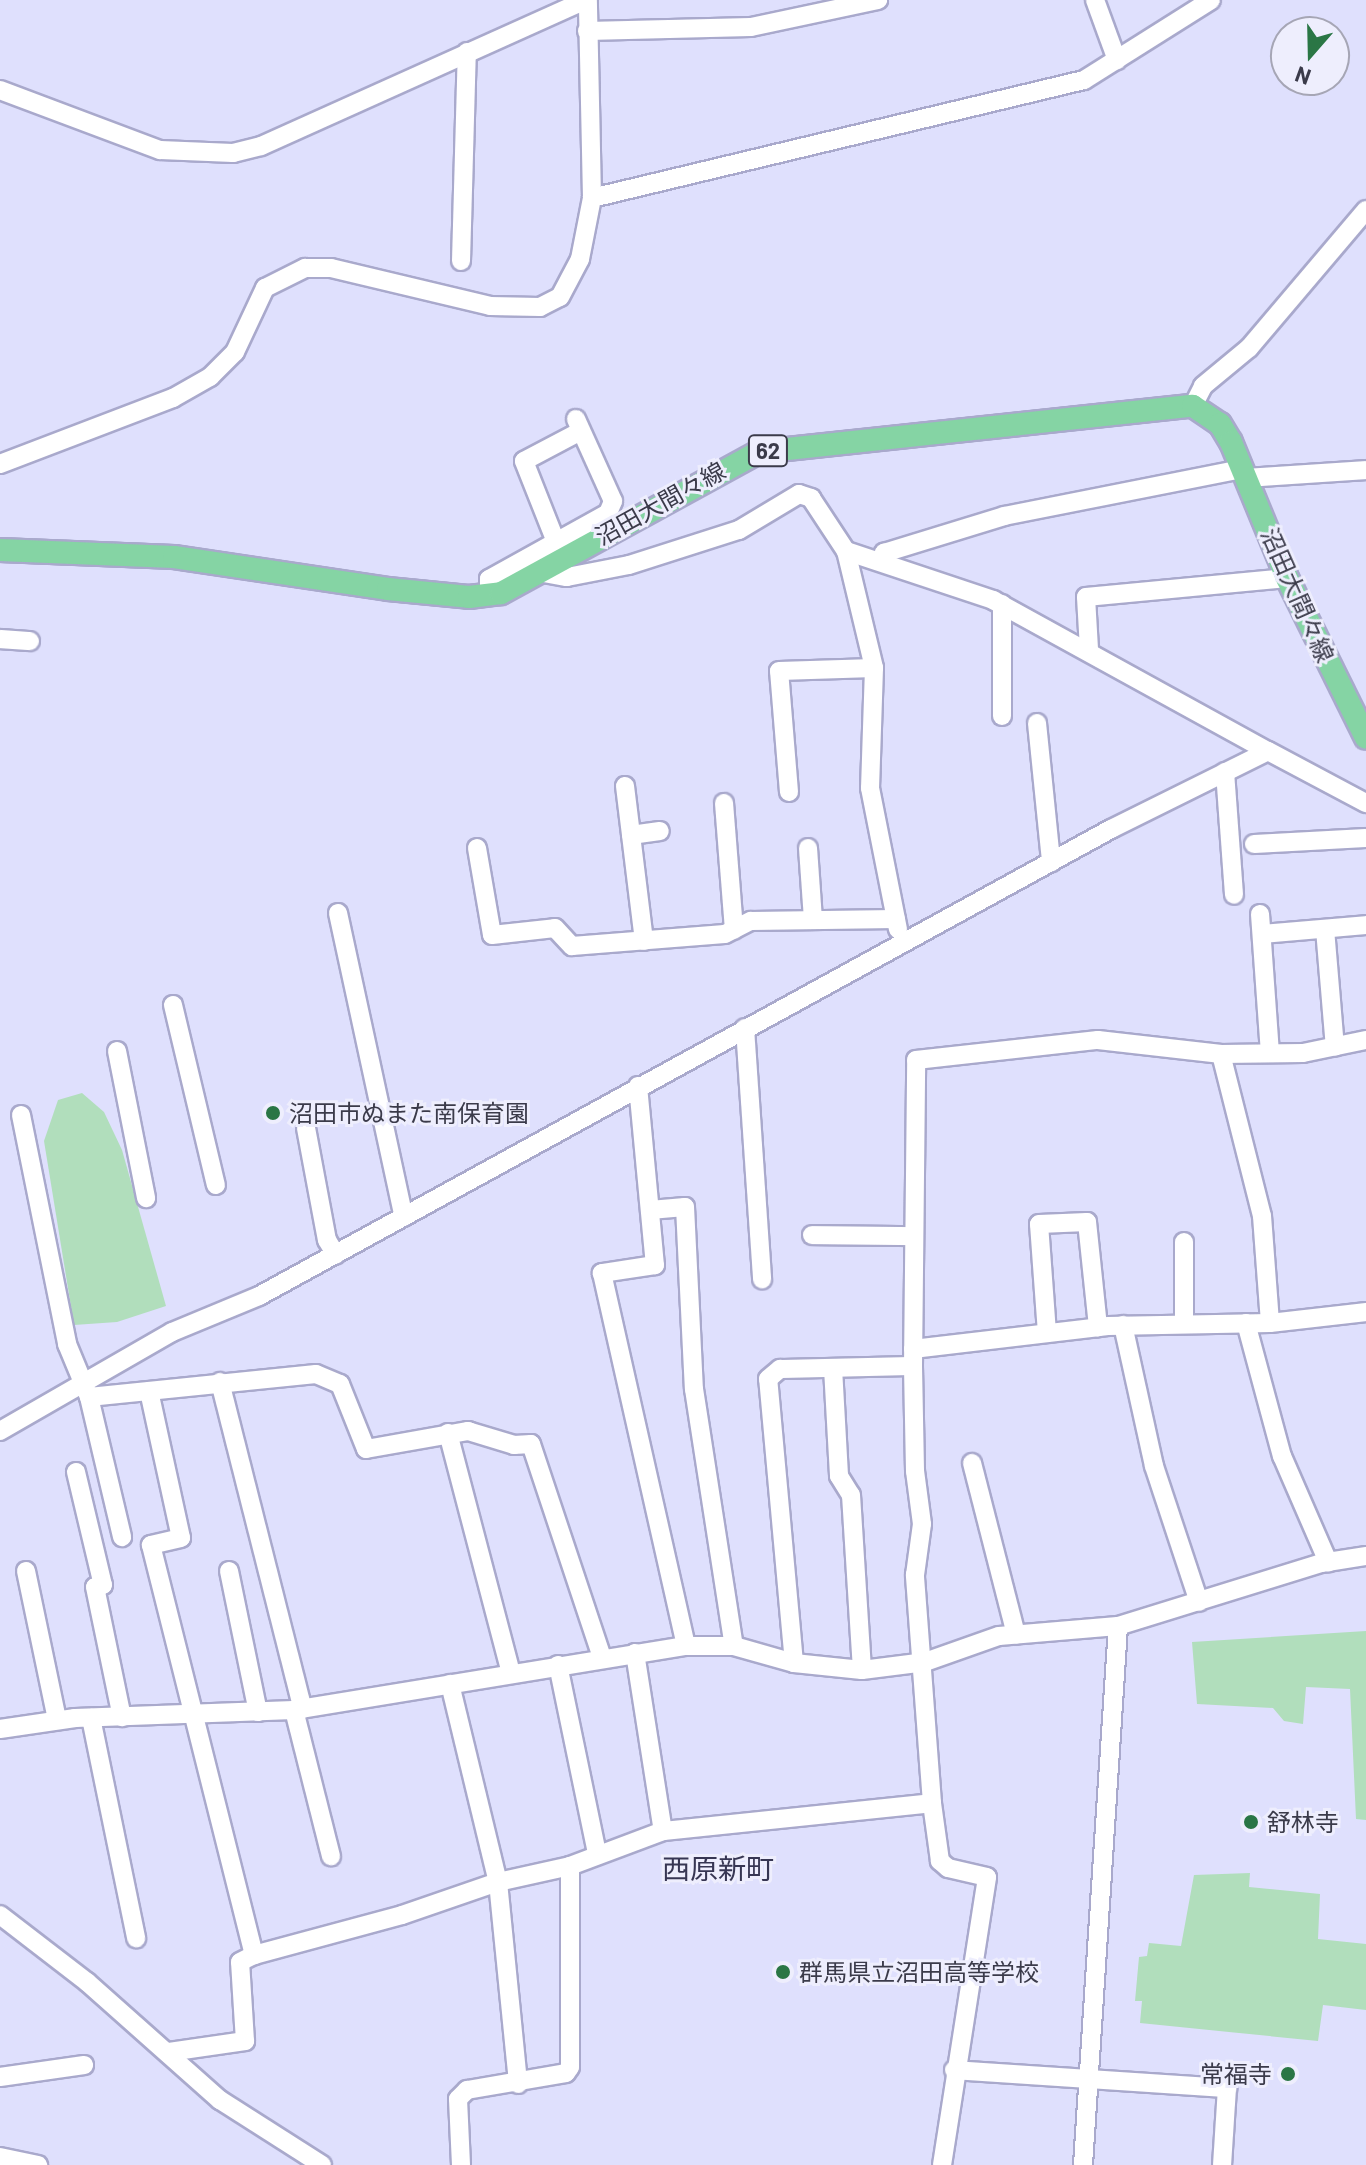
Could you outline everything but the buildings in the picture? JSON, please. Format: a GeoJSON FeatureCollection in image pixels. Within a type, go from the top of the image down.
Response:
{"type":"FeatureCollection","features":[{"type":"Feature","properties":{"kind":"main road","name":"沼田大間々線"},"geometry":{"type":"LineString","coordinates":[[0,550],[174,557],[388,589],[489,594],[538,572],[759,452],[1193,406],[1220,424],[1244,473],[1287,578],[1366,738]]}},
{"type":"Feature","properties":{"kind":"street"},"geometry":{"type":"LineString","coordinates":[[0,90],[160,150],[233,153],[261,146],[587,0],[592,198],[572,283],[560,297],[540,307],[490,306],[331,268],[305,268],[265,288],[235,352],[210,377],[173,398],[0,464]]}},
{"type":"Feature","properties":{"kind":"street"},"geometry":{"type":"LineString","coordinates":[[587,31],[751,27],[878,0]]}},
{"type":"Feature","properties":{"kind":"street"},"geometry":{"type":"LineString","coordinates":[[1095,0],[1117,60]]}},
{"type":"Feature","properties":{"kind":"street"},"geometry":{"type":"LineString","coordinates":[[592,198],[1084,80],[1211,0]]}},
{"type":"Feature","properties":{"kind":"street"},"geometry":{"type":"LineString","coordinates":[[461,261],[467,52]]}},
{"type":"Feature","properties":{"kind":"street"},"geometry":{"type":"LineString","coordinates":[[1193,406],[1203,386],[1249,348],[1366,210]]}},
{"type":"Feature","properties":{"kind":"street"},"geometry":{"type":"LineString","coordinates":[[489,594],[489,579],[556,542],[608,513],[613,501],[579,425],[524,461],[556,542]]}},
{"type":"Feature","properties":{"kind":"street"},"geometry":{"type":"LineString","coordinates":[[881,560],[884,553],[1004,516],[1244,473],[1366,470]]}},
{"type":"Feature","properties":{"kind":"street"},"geometry":{"type":"LineString","coordinates":[[538,572],[567,577],[629,565],[739,530],[799,494],[811,498],[846,551],[874,668],[870,788],[901,944]]}},
{"type":"Feature","properties":{"kind":"street"},"geometry":{"type":"LineString","coordinates":[[846,551],[881,560],[1002,604],[1366,803]]}},
{"type":"Feature","properties":{"kind":"street"},"geometry":{"type":"LineString","coordinates":[[1089,649],[1086,597],[1287,578]]}},
{"type":"Feature","properties":{"kind":"street"},"geometry":{"type":"LineString","coordinates":[[1002,604],[1002,716]]}},
{"type":"Feature","properties":{"kind":"street"},"geometry":{"type":"LineString","coordinates":[[0,639],[30,641]]}},
{"type":"Feature","properties":{"kind":"street"},"geometry":{"type":"LineString","coordinates":[[789,792],[779,671],[874,668]]}},
{"type":"Feature","properties":{"kind":"street"},"geometry":{"type":"LineString","coordinates":[[1037,723],[1051,862]]}},
{"type":"Feature","properties":{"kind":"street"},"geometry":{"type":"LineString","coordinates":[[0,1431],[87,1391],[172,1332],[259,1296],[1051,862],[1268,751]]}},
{"type":"Feature","properties":{"kind":"street"},"geometry":{"type":"LineString","coordinates":[[1225,772],[1234,895]]}},
{"type":"Feature","properties":{"kind":"street"},"geometry":{"type":"LineString","coordinates":[[625,786],[644,941]]}},
{"type":"Feature","properties":{"kind":"street"},"geometry":{"type":"LineString","coordinates":[[724,803],[734,930]]}},
{"type":"Feature","properties":{"kind":"street"},"geometry":{"type":"LineString","coordinates":[[631,835],[660,831]]}},
{"type":"Feature","properties":{"kind":"street"},"geometry":{"type":"LineString","coordinates":[[1254,844],[1366,838]]}},
{"type":"Feature","properties":{"kind":"street"},"geometry":{"type":"LineString","coordinates":[[477,848],[492,935],[555,928],[572,946],[734,930],[751,921],[896,919]]}},
{"type":"Feature","properties":{"kind":"street"},"geometry":{"type":"LineString","coordinates":[[808,848],[813,920]]}},
{"type":"Feature","properties":{"kind":"street"},"geometry":{"type":"LineString","coordinates":[[338,913],[404,1217]]}},
{"type":"Feature","properties":{"kind":"street"},"geometry":{"type":"LineString","coordinates":[[1260,914],[1270,1053]]}},
{"type":"Feature","properties":{"kind":"street"},"geometry":{"type":"LineString","coordinates":[[1262,934],[1366,925]]}},
{"type":"Feature","properties":{"kind":"street"},"geometry":{"type":"LineString","coordinates":[[1325,929],[1335,1047]]}},
{"type":"Feature","properties":{"kind":"street"},"geometry":{"type":"LineString","coordinates":[[173,1005],[216,1185]]}},
{"type":"Feature","properties":{"kind":"street"},"geometry":{"type":"LineString","coordinates":[[745,1028],[762,1279]]}},
{"type":"Feature","properties":{"kind":"street"},"geometry":{"type":"LineString","coordinates":[[942,2165],[954,2070],[987,1877],[948,1868],[940,1861],[932,1803],[925,1662],[915,1575],[922,1524],[915,1471],[913,1357],[916,1060],[1098,1040],[1221,1054],[1335,1047],[1366,1040]]}},
{"type":"Feature","properties":{"kind":"street"},"geometry":{"type":"LineString","coordinates":[[117,1051],[146,1198]]}},
{"type":"Feature","properties":{"kind":"street"},"geometry":{"type":"LineString","coordinates":[[1221,1054],[1262,1216],[1270,1323]]}},
{"type":"Feature","properties":{"kind":"street"},"geometry":{"type":"LineString","coordinates":[[638,1086],[655,1265],[602,1273],[686,1646]]}},
{"type":"Feature","properties":{"kind":"street"},"geometry":{"type":"LineString","coordinates":[[21,1115],[67,1344],[87,1391],[122,1537]]}},
{"type":"Feature","properties":{"kind":"street"},"geometry":{"type":"LineString","coordinates":[[306,1128],[327,1240],[336,1255]]}},
{"type":"Feature","properties":{"kind":"street"},"geometry":{"type":"LineString","coordinates":[[650,1210],[685,1207],[694,1389],[734,1646]]}},
{"type":"Feature","properties":{"kind":"street"},"geometry":{"type":"LineString","coordinates":[[1047,1333],[1039,1224],[1087,1222],[1098,1327]]}},
{"type":"Feature","properties":{"kind":"street"},"geometry":{"type":"LineString","coordinates":[[812,1235],[914,1236]]}},
{"type":"Feature","properties":{"kind":"street"},"geometry":{"type":"LineString","coordinates":[[1184,1242],[1184,1324]]}},
{"type":"Feature","properties":{"kind":"street"},"geometry":{"type":"LineString","coordinates":[[794,1663],[768,1379],[780,1369],[833,1368],[1098,1327],[1270,1323],[1366,1312]]}},
{"type":"Feature","properties":{"kind":"street"},"geometry":{"type":"LineString","coordinates":[[1246,1323],[1282,1456],[1328,1562]]}},
{"type":"Feature","properties":{"kind":"street"},"geometry":{"type":"LineString","coordinates":[[1123,1325],[1154,1466],[1199,1602]]}},
{"type":"Feature","properties":{"kind":"street"},"geometry":{"type":"LineString","coordinates":[[833,1368],[839,1476],[851,1495],[862,1670]]}},
{"type":"Feature","properties":{"kind":"street"},"geometry":{"type":"LineString","coordinates":[[87,1391],[149,1391],[294,1372],[330,1377],[340,1384],[366,1449],[468,1431],[514,1445],[531,1444],[602,1658]]}},
{"type":"Feature","properties":{"kind":"street"},"geometry":{"type":"LineString","coordinates":[[220,1382],[331,1856]]}},
{"type":"Feature","properties":{"kind":"street"},"geometry":{"type":"LineString","coordinates":[[149,1391],[181,1538],[151,1545],[254,1955]]}},
{"type":"Feature","properties":{"kind":"street"},"geometry":{"type":"LineString","coordinates":[[448,1433],[511,1673]]}},
{"type":"Feature","properties":{"kind":"street"},"geometry":{"type":"LineString","coordinates":[[972,1463],[1016,1634]]}},
{"type":"Feature","properties":{"kind":"street"},"geometry":{"type":"LineString","coordinates":[[76,1472],[103,1585],[95,1587],[122,1717]]}},
{"type":"Feature","properties":{"kind":"street"},"geometry":{"type":"LineString","coordinates":[[0,1729],[57,1720],[298,1710],[686,1646],[734,1646],[794,1663],[862,1670],[925,1662],[1016,1634],[1118,1626],[1328,1562],[1366,1556]]}},
{"type":"Feature","properties":{"kind":"street"},"geometry":{"type":"LineString","coordinates":[[26,1571],[57,1720]]}},
{"type":"Feature","properties":{"kind":"street"},"geometry":{"type":"LineString","coordinates":[[229,1571],[258,1712]]}},
{"type":"Feature","properties":{"kind":"street"},"geometry":{"type":"LineString","coordinates":[[1083,2165],[1118,1626]]}},
{"type":"Feature","properties":{"kind":"street"},"geometry":{"type":"LineString","coordinates":[[635,1653],[663,1831]]}},
{"type":"Feature","properties":{"kind":"street"},"geometry":{"type":"LineString","coordinates":[[558,1665],[597,1853]]}},
{"type":"Feature","properties":{"kind":"street"},"geometry":{"type":"LineString","coordinates":[[450,1684],[498,1882],[518,2084]]}},
{"type":"Feature","properties":{"kind":"street"},"geometry":{"type":"LineString","coordinates":[[91,1718],[136,1938]]}},
{"type":"Feature","properties":{"kind":"street"},"geometry":{"type":"LineString","coordinates":[[169,2052],[245,2041],[240,1962],[254,1955],[402,1915],[498,1882],[570,1866],[597,1853],[663,1831],[932,1803]]}},
{"type":"Feature","properties":{"kind":"street"},"geometry":{"type":"LineString","coordinates":[[461,2165],[458,2099],[467,2090],[518,2084],[566,2073],[570,2067],[570,1866]]}},
{"type":"Feature","properties":{"kind":"street"},"geometry":{"type":"LineString","coordinates":[[0,1915],[169,2052],[244,2119],[322,2165]]}},
{"type":"Feature","properties":{"kind":"street"},"geometry":{"type":"LineString","coordinates":[[0,2077],[84,2065]]}},
{"type":"Feature","properties":{"kind":"street"},"geometry":{"type":"LineString","coordinates":[[954,2070],[1227,2088],[1222,2165]]}},
{"type":"Feature","properties":{"kind":"street"},"geometry":{"type":"LineString","coordinates":[[0,2157],[38,2165]]}},
{"type":"Feature","properties":{"kind":"green space"},"geometry":{"type":"Polygon","coordinates":[[[82,1093],[104,1112],[122,1150],[166,1306],[117,1322],[74,1325],[44,1141],[58,1100],[82,1093]]]}},
{"type":"Feature","properties":{"kind":"green space"},"geometry":{"type":"Polygon","coordinates":[[[1366,1631],[1366,1820],[1356,1819],[1350,1689],[1306,1687],[1303,1724],[1284,1721],[1273,1708],[1197,1704],[1192,1642],[1366,1631]]]}},
{"type":"Feature","properties":{"kind":"green space"},"geometry":{"type":"Polygon","coordinates":[[[1250,1873],[1249,1887],[1320,1894],[1318,1939],[1366,1944],[1366,2010],[1323,2005],[1318,2041],[1140,2023],[1142,2001],[1135,2001],[1139,1957],[1147,1956],[1149,1943],[1181,1946],[1194,1875],[1250,1873]]]}},
{"type":"Feature","properties":{"kind":"place","name":"沼田市ぬまた南保育園"},"geometry":{"type":"Point","coordinates":[273,1113]}},
{"type":"Feature","properties":{"kind":"place","name":"舒林寺"},"geometry":{"type":"Point","coordinates":[1251,1822]}},
{"type":"Feature","properties":{"kind":"place","name":"群馬県立沼田高等学校"},"geometry":{"type":"Point","coordinates":[783,1972]}},
{"type":"Feature","properties":{"kind":"place","name":"常福寺"},"geometry":{"type":"Point","coordinates":[1288,2074]}},
{"type":"Feature","properties":{"kind":"district","name":"西原新町"},"geometry":{"type":"Point","coordinates":[718,1868]}}]}
